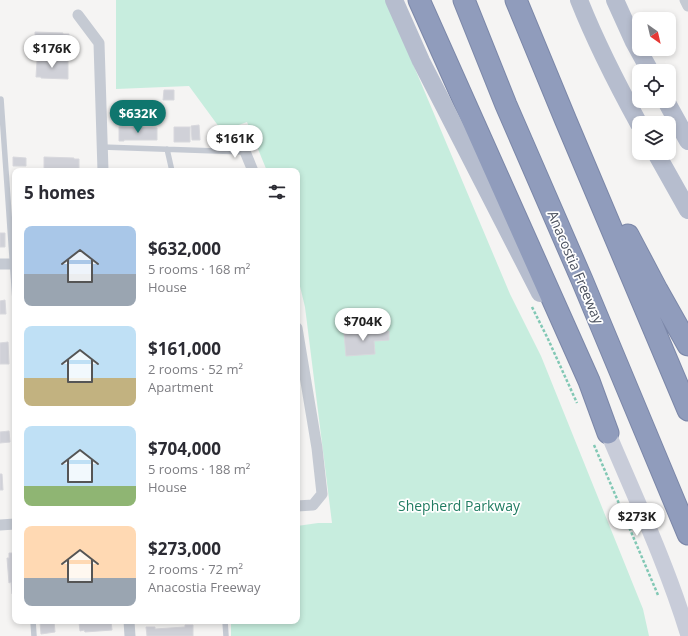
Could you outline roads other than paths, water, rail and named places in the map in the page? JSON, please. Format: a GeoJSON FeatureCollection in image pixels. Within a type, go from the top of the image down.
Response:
{"type":"FeatureCollection","features":[{"type":"Feature","properties":{"kind":"highway"},"geometry":{"type":"LineString","coordinates":[[419,0],[589,380],[600,436]]}},
{"type":"Feature","properties":{"kind":"highway"},"geometry":{"type":"LineString","coordinates":[[452,0],[469,41],[506,104]]}},
{"type":"Feature","properties":{"kind":"highway","name":"Anacostia Freeway"},"geometry":{"type":"LineString","coordinates":[[464,0],[506,104],[582,280],[688,534]]}},
{"type":"Feature","properties":{"kind":"highway"},"geometry":{"type":"LineString","coordinates":[[516,0],[688,410]]}},
{"type":"Feature","properties":{"kind":"highway"},"geometry":{"type":"LineString","coordinates":[[566,121],[607,189],[639,257],[688,345]]}},
{"type":"Feature","properties":{"kind":"main road"},"geometry":{"type":"LineString","coordinates":[[394,0],[421,61],[550,314],[583,383],[600,436],[655,544],[688,634]]}},
{"type":"Feature","properties":{"kind":"main road"},"geometry":{"type":"LineString","coordinates":[[579,0],[599,48],[635,116]]}},
{"type":"Feature","properties":{"kind":"main road"},"geometry":{"type":"LineString","coordinates":[[615,0],[634,42],[646,64]]}},
{"type":"Feature","properties":{"kind":"main road"},"geometry":{"type":"LineString","coordinates":[[670,108],[688,141]]}},
{"type":"Feature","properties":{"kind":"main road"},"geometry":{"type":"LineString","coordinates":[[660,160],[688,210]]}},
{"type":"Feature","properties":{"kind":"street"},"geometry":{"type":"LineString","coordinates":[[685,0],[688,6]]}},
{"type":"Feature","properties":{"kind":"street"},"geometry":{"type":"LineString","coordinates":[[78,15],[99,43],[103,168]]}},
{"type":"Feature","properties":{"kind":"street"},"geometry":{"type":"LineString","coordinates":[[238,137],[252,168]]}},
{"type":"Feature","properties":{"kind":"street"},"geometry":{"type":"LineString","coordinates":[[0,264],[12,264]]}},
{"type":"Feature","properties":{"kind":"street"},"geometry":{"type":"LineString","coordinates":[[300,346],[317,448],[322,494],[313,505],[300,506]]}},
{"type":"Feature","properties":{"kind":"street"},"geometry":{"type":"LineString","coordinates":[[0,525],[12,524]]}},
{"type":"Feature","properties":{"kind":"street"},"geometry":{"type":"LineString","coordinates":[[129,624],[130,636]]}},
{"type":"Feature","properties":{"kind":"lane"},"geometry":{"type":"LineString","coordinates":[[1,99],[12,239]]}},
{"type":"Feature","properties":{"kind":"lane"},"geometry":{"type":"LineString","coordinates":[[102,147],[245,152]]}},
{"type":"Feature","properties":{"kind":"lane"},"geometry":{"type":"LineString","coordinates":[[167,150],[171,168]]}},
{"type":"Feature","properties":{"kind":"lane"},"geometry":{"type":"LineString","coordinates":[[33,624],[34,636]]}},
{"type":"Feature","properties":{"kind":"lane"},"geometry":{"type":"LineString","coordinates":[[225,624],[226,636]]}},
{"type":"Feature","properties":{"kind":"park label","name":"Shepherd Parkway"},"geometry":{"type":"Point","coordinates":[459,505]}}]}
